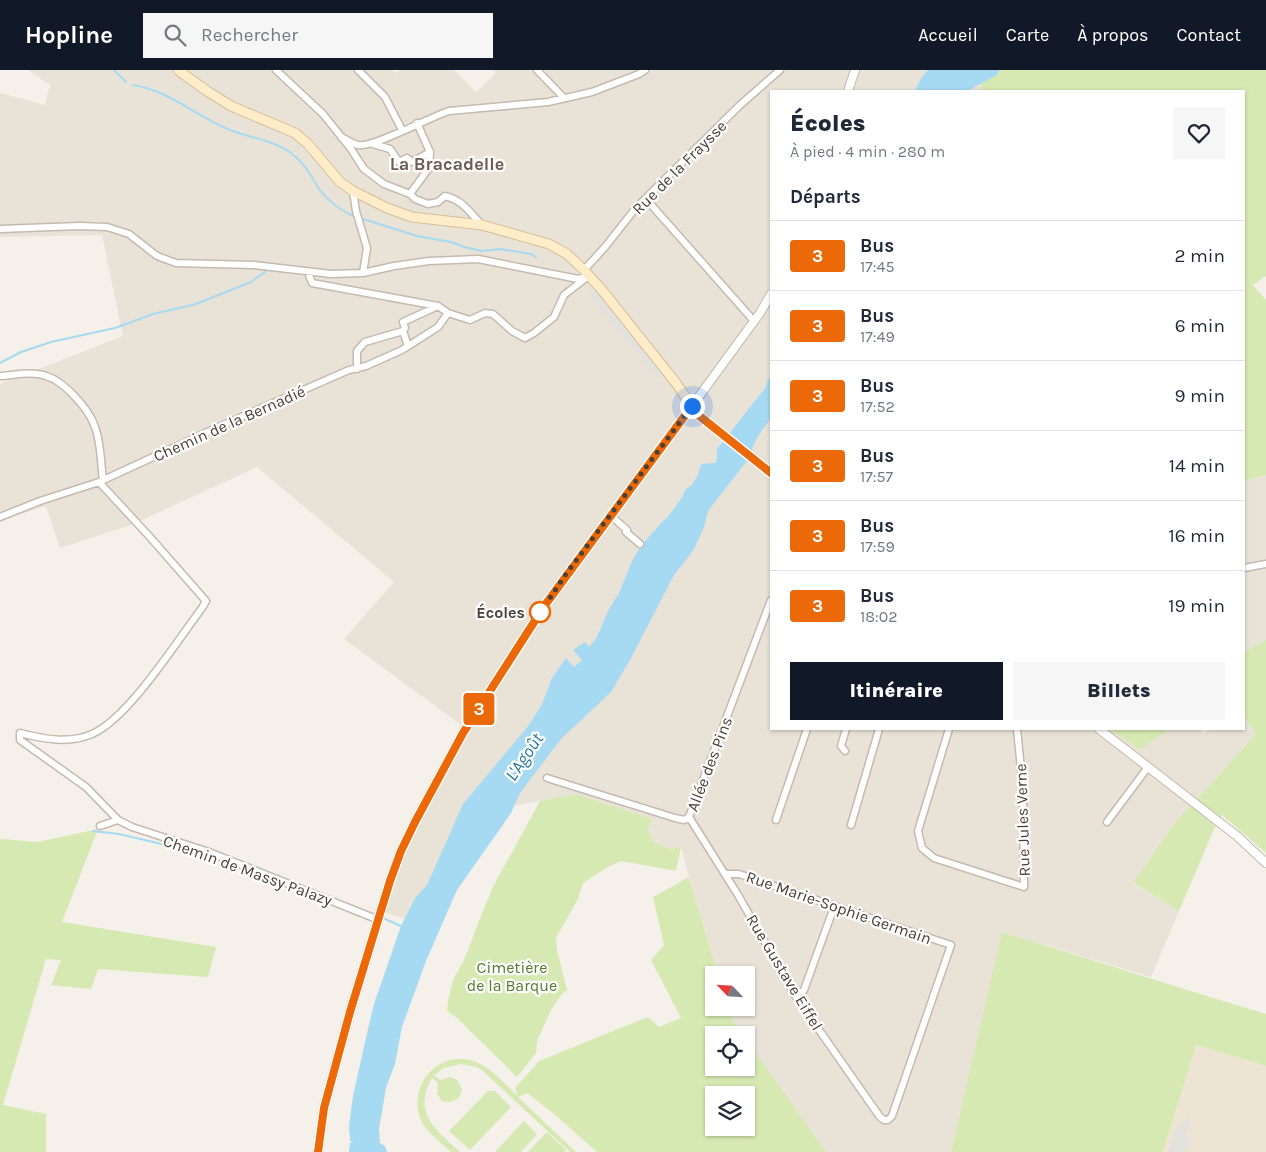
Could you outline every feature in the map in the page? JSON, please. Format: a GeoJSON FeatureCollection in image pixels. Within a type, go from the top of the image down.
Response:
{"type":"FeatureCollection","features":[{"type":"Feature","properties":{"kind":"main road"},"geometry":{"type":"LineString","coordinates":[[178,70],[231,106],[295,133],[308,144],[340,182],[387,208],[412,217],[482,225],[549,244],[567,254],[586,273],[676,383],[692,406],[545,605],[463,733],[423,807],[401,851],[378,920],[331,1080],[324,1108],[318,1152]]}},
{"type":"Feature","properties":{"kind":"street"},"geometry":{"type":"LineString","coordinates":[[276,70],[323,114],[364,169],[384,184],[410,194],[415,199],[428,204],[438,202],[446,196],[453,198],[466,206],[482,225]]}},
{"type":"Feature","properties":{"kind":"street"},"geometry":{"type":"LineString","coordinates":[[358,70],[385,96],[402,130]]}},
{"type":"Feature","properties":{"kind":"street"},"geometry":{"type":"LineString","coordinates":[[537,70],[564,98]]}},
{"type":"Feature","properties":{"kind":"street"},"geometry":{"type":"LineString","coordinates":[[341,137],[358,146],[373,144],[449,111],[519,105],[564,98],[592,92],[645,70]]}},
{"type":"Feature","properties":{"kind":"street","name":"Rue de la Fraysse"},"geometry":{"type":"LineString","coordinates":[[448,313],[470,320],[485,313],[493,314],[512,332],[525,338],[534,333],[554,317],[564,295],[581,282],[605,247],[635,209],[726,119],[779,70]]}},
{"type":"Feature","properties":{"kind":"street"},"geometry":{"type":"LineString","coordinates":[[848,90],[855,70]]}},
{"type":"Feature","properties":{"kind":"street"},"geometry":{"type":"LineString","coordinates":[[410,194],[429,168],[430,152],[418,123]]}},
{"type":"Feature","properties":{"kind":"street"},"geometry":{"type":"LineString","coordinates":[[373,144],[390,150],[399,162],[406,158],[412,162],[430,152]]}},
{"type":"Feature","properties":{"kind":"street"},"geometry":{"type":"LineString","coordinates":[[353,190],[356,211],[368,248],[363,273]]}},
{"type":"Feature","properties":{"kind":"street"},"geometry":{"type":"LineString","coordinates":[[646,199],[754,321]]}},
{"type":"Feature","properties":{"kind":"street"},"geometry":{"type":"LineString","coordinates":[[0,229],[79,226],[107,227],[129,234],[157,256],[176,263],[254,265],[331,274],[363,273],[429,261],[478,259],[578,279],[586,273]]}},
{"type":"Feature","properties":{"kind":"street"},"geometry":{"type":"LineString","coordinates":[[308,272],[312,283],[438,306],[448,313]]}},
{"type":"Feature","properties":{"kind":"street"},"geometry":{"type":"LineString","coordinates":[[770,296],[754,321],[692,406],[697,414],[770,472]]}},
{"type":"Feature","properties":{"kind":"street"},"geometry":{"type":"LineString","coordinates":[[408,346],[403,331],[405,328],[403,322],[438,306]]}},
{"type":"Feature","properties":{"kind":"street","name":"Chemin de la Bernadié"},"geometry":{"type":"LineString","coordinates":[[0,517],[40,501],[101,482],[216,428],[349,370],[358,369],[408,346],[438,327],[448,313]]}},
{"type":"Feature","properties":{"kind":"street"},"geometry":{"type":"LineString","coordinates":[[358,369],[356,351],[365,342],[403,331]]}},
{"type":"Feature","properties":{"kind":"street"},"geometry":{"type":"LineString","coordinates":[[0,376],[24,374],[46,376],[65,386],[88,412],[96,428],[101,482],[206,600],[145,685],[110,724],[91,735],[66,739],[42,738],[20,733],[20,740],[86,787],[118,820],[100,826]]}},
{"type":"Feature","properties":{"kind":"street"},"geometry":{"type":"LineString","coordinates":[[610,516],[640,544]]}},
{"type":"Feature","properties":{"kind":"street"},"geometry":{"type":"LineString","coordinates":[[1245,568],[1266,564]]}},
{"type":"Feature","properties":{"kind":"street","name":"Allée des Pins"},"geometry":{"type":"LineString","coordinates":[[547,778],[675,818],[684,820],[689,817],[770,603]]}},
{"type":"Feature","properties":{"kind":"street"},"geometry":{"type":"LineString","coordinates":[[776,820],[807,730]]}},
{"type":"Feature","properties":{"kind":"street"},"geometry":{"type":"LineString","coordinates":[[845,751],[841,746],[846,730]]}},
{"type":"Feature","properties":{"kind":"street"},"geometry":{"type":"LineString","coordinates":[[851,825],[879,730]]}},
{"type":"Feature","properties":{"kind":"street","name":"Rue Jules Verne"},"geometry":{"type":"LineString","coordinates":[[949,730],[918,832],[922,848],[934,858],[1024,887],[1023,789],[1017,730]]}},
{"type":"Feature","properties":{"kind":"street"},"geometry":{"type":"LineString","coordinates":[[1100,730],[1237,836],[1266,863]]}},
{"type":"Feature","properties":{"kind":"street"},"geometry":{"type":"LineString","coordinates":[[1107,822],[1148,767]]}},
{"type":"Feature","properties":{"kind":"street","name":"Rue Gustave Eiffel"},"geometry":{"type":"LineString","coordinates":[[689,817],[726,874],[796,996],[877,1114],[886,1121]]}},
{"type":"Feature","properties":{"kind":"street","name":"Chemin de Massy Palazy"},"geometry":{"type":"LineString","coordinates":[[118,820],[148,834],[209,852],[378,920]]}},
{"type":"Feature","properties":{"kind":"street","name":"Rue Marie-Sophie Germain"},"geometry":{"type":"LineString","coordinates":[[726,874],[739,874],[951,945],[892,1116],[886,1121]]}},
{"type":"Feature","properties":{"kind":"street"},"geometry":{"type":"LineString","coordinates":[[796,996],[804,990],[834,907]]}},
{"type":"Feature","properties":{"kind":"shaded area"},"geometry":{"type":"Polygon","coordinates":[[[28,70],[393,70],[396,73],[401,70],[454,70],[476,92],[496,73],[493,70],[986,70],[980,90],[770,90],[770,730],[1110,730],[1140,750],[1168,730],[1201,730],[1204,733],[1209,730],[1245,730],[1245,718],[1256,734],[1174,824],[1133,884],[1179,911],[1151,977],[1003,932],[951,1152],[826,1152],[755,1052],[755,1026],[737,1026],[732,1019],[731,1016],[755,1016],[755,966],[715,966],[681,848],[671,849],[655,843],[648,831],[652,820],[575,794],[513,806],[502,827],[424,926],[376,909],[461,725],[344,639],[394,582],[257,467],[131,525],[60,548],[46,506],[0,521],[0,384],[123,336],[102,235],[0,237],[0,93],[45,105],[50,85],[28,70]]]}},
{"type":"Feature","properties":{"kind":"shaded area"},"geometry":{"type":"Polygon","coordinates":[[[595,290],[663,373],[658,378],[589,295],[595,290]]]}},
{"type":"Feature","properties":{"kind":"shaded area"},"geometry":{"type":"Polygon","coordinates":[[[1266,475],[1266,640],[1245,651],[1245,481],[1266,475]]]}},
{"type":"Feature","properties":{"kind":"shaded area"},"geometry":{"type":"Polygon","coordinates":[[[1196,1045],[1266,1066],[1266,1152],[1163,1152],[1196,1045]]]}},
{"type":"Feature","properties":{"kind":"shaded area"},"geometry":{"type":"Polygon","coordinates":[[[1187,1117],[1191,1121],[1186,1136],[1190,1139],[1185,1152],[1168,1152],[1176,1130],[1187,1117]]]}},
{"type":"Feature","properties":{"kind":"green space"},"geometry":{"type":"Polygon","coordinates":[[[986,70],[1266,70],[1266,276],[1253,285],[1266,300],[1266,475],[1245,481],[1245,90],[980,90],[986,70]]]}},
{"type":"Feature","properties":{"kind":"green space"},"geometry":{"type":"Polygon","coordinates":[[[1266,640],[1266,853],[1222,815],[1214,829],[1179,911],[1133,883],[1174,824],[1256,734],[1245,718],[1245,651],[1266,640]]]}},
{"type":"Feature","properties":{"kind":"green space"},"geometry":{"type":"Polygon","coordinates":[[[1110,730],[1168,730],[1140,750],[1110,730]]]}},
{"type":"Feature","properties":{"kind":"green space","name":"Cimetière de la Barque"},"geometry":{"type":"Polygon","coordinates":[[[575,794],[652,819],[648,831],[655,843],[671,849],[681,847],[676,871],[621,861],[583,883],[578,899],[556,938],[557,950],[567,990],[561,995],[551,1010],[537,1041],[536,1053],[517,1077],[456,1017],[447,1011],[448,1001],[453,980],[465,958],[494,885],[540,801],[575,794]]]}},
{"type":"Feature","properties":{"kind":"green space"},"geometry":{"type":"Polygon","coordinates":[[[98,829],[62,922],[216,947],[208,977],[98,969],[91,989],[51,985],[61,960],[46,959],[3,1105],[46,1114],[46,1152],[0,1152],[0,839],[38,842],[98,829]]]}},
{"type":"Feature","properties":{"kind":"green space"},"geometry":{"type":"Polygon","coordinates":[[[689,877],[715,966],[705,966],[705,1016],[731,1016],[737,1026],[705,1026],[705,1076],[755,1076],[755,1052],[826,1152],[597,1152],[527,1093],[518,1097],[576,1152],[570,1152],[482,1070],[461,1064],[444,1068],[434,1075],[440,1080],[450,1077],[457,1080],[462,1089],[459,1098],[451,1102],[442,1101],[437,1094],[438,1083],[432,1078],[426,1090],[425,1101],[426,1111],[435,1128],[460,1152],[451,1152],[422,1123],[418,1105],[419,1093],[423,1081],[440,1064],[451,1060],[463,1059],[476,1062],[493,1073],[518,1096],[515,1088],[539,1061],[648,1017],[659,1027],[681,1018],[651,960],[664,945],[653,897],[689,877]]]}},
{"type":"Feature","properties":{"kind":"green space"},"geometry":{"type":"Polygon","coordinates":[[[1002,932],[1266,1014],[1266,1066],[1196,1045],[1163,1152],[951,1152],[1002,932]]]}},
{"type":"Feature","properties":{"kind":"green space"},"geometry":{"type":"Polygon","coordinates":[[[488,1091],[495,1091],[511,1107],[470,1150],[449,1131],[488,1091]]]}},
{"type":"Feature","properties":{"kind":"green space"},"geometry":{"type":"Polygon","coordinates":[[[524,1121],[537,1134],[521,1152],[495,1152],[524,1121]]]}},
{"type":"Feature","properties":{"kind":"green space"},"geometry":{"type":"Polygon","coordinates":[[[547,1132],[566,1150],[564,1152],[528,1152],[547,1132]]]}},
{"type":"Feature","properties":{"kind":"water"},"geometry":{"type":"Polygon","coordinates":[[[928,70],[999,70],[997,75],[969,90],[915,90],[921,78],[928,70]]]}},
{"type":"Feature","properties":{"kind":"water","name":"L'Agoût"},"geometry":{"type":"Polygon","coordinates":[[[770,378],[770,419],[758,436],[746,462],[708,511],[704,527],[693,551],[674,575],[630,660],[611,692],[561,739],[520,793],[511,813],[457,890],[426,961],[402,1027],[395,1064],[386,1088],[379,1129],[380,1143],[385,1146],[387,1152],[349,1152],[350,1143],[353,1142],[350,1141],[349,1125],[353,1096],[374,1004],[401,926],[415,898],[427,885],[463,804],[529,725],[542,704],[552,678],[566,658],[574,667],[582,660],[573,650],[585,642],[589,647],[597,637],[608,611],[619,593],[633,559],[641,546],[668,517],[683,496],[685,490],[692,485],[698,475],[701,464],[715,463],[717,460],[717,449],[766,387],[770,378]]]}},
{"type":"Feature","properties":{"kind":"waterway"},"geometry":{"type":"LineString","coordinates":[[114,70],[126,82]]}},
{"type":"Feature","properties":{"kind":"waterway"},"geometry":{"type":"LineString","coordinates":[[133,85],[159,92],[218,125],[269,142],[291,153],[300,161],[327,198],[340,209],[355,217]]}},
{"type":"Feature","properties":{"kind":"waterway"},"geometry":{"type":"LineString","coordinates":[[360,218],[417,236],[451,242],[482,251],[500,249],[531,254],[536,257]]}},
{"type":"Feature","properties":{"kind":"waterway"},"geometry":{"type":"LineString","coordinates":[[0,363],[21,352],[51,342],[115,328],[153,314],[196,304],[251,282],[269,269]]}},
{"type":"Feature","properties":{"kind":"waterway"},"geometry":{"type":"LineString","coordinates":[[93,831],[119,834],[208,855]]}},
{"type":"Feature","properties":{"kind":"waterway"},"geometry":{"type":"LineString","coordinates":[[238,860],[301,885]]}},
{"type":"Feature","properties":{"kind":"waterway"},"geometry":{"type":"LineString","coordinates":[[385,919],[401,926]]}},
{"type":"Feature","properties":{"kind":"bus line","name":"3"},"geometry":{"type":"LineString","coordinates":[[318,1152],[324,1108],[333,1071],[375,929],[401,851],[438,777],[463,733],[545,605],[566,574],[692,406],[697,414],[770,472]]}},
{"type":"Feature","properties":{"kind":"place","name":"Écoles"},"geometry":{"type":"Point","coordinates":[540,612]}},
{"type":"Feature","properties":{"kind":"district","name":"La Bracadelle"},"geometry":{"type":"Point","coordinates":[447,164]}},
{"type":"Feature","properties":{"kind":"route"},"geometry":{"type":"LineString","coordinates":[[540,612],[538,616],[566,574],[692,406]]}}]}
